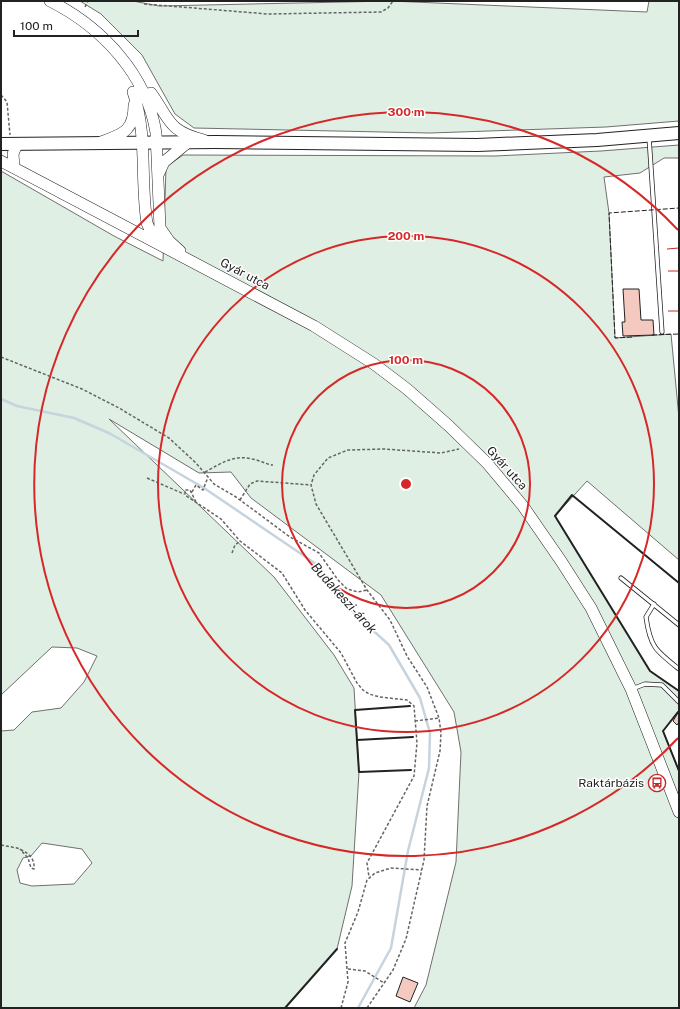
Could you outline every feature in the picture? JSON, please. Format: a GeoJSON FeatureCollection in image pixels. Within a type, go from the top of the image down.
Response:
{"type":"FeatureCollection","features":[{"type":"Feature","properties":{"kind":"main road"},"geometry":{"type":"LineString","coordinates":[[50,1],[80,18],[99,34],[154,97],[168,122],[191,137],[216,142]]}},
{"type":"Feature","properties":{"kind":"main road"},"geometry":{"type":"LineString","coordinates":[[122,59],[141,120],[147,223],[152,235],[161,246]]}},
{"type":"Feature","properties":{"kind":"main road","name":"Gyár utca"},"geometry":{"type":"LineString","coordinates":[[122,59],[146,95],[154,120],[157,143],[160,228],[169,241],[186,257]]}},
{"type":"Feature","properties":{"kind":"main road"},"geometry":{"type":"LineString","coordinates":[[100,142],[124,133],[129,128],[134,116],[133,92]]}},
{"type":"Feature","properties":{"kind":"main road"},"geometry":{"type":"LineString","coordinates":[[1,144],[216,142],[478,145],[542,143],[679,134]]}},
{"type":"Feature","properties":{"kind":"main road"},"geometry":{"type":"LineString","coordinates":[[158,174],[164,162],[187,143]]}},
{"type":"Feature","properties":{"kind":"main road"},"geometry":{"type":"LineString","coordinates":[[14,167],[13,154],[16,144]]}},
{"type":"Feature","properties":{"kind":"main road","name":"Gyár utca"},"geometry":{"type":"LineString","coordinates":[[1,160],[314,326],[368,360],[407,389],[467,444],[523,506],[562,560],[603,629],[631,689],[679,812]]}},
{"type":"Feature","properties":{"kind":"lane"},"geometry":{"type":"LineString","coordinates":[[649,136],[662,332]]}},
{"type":"Feature","properties":{"kind":"lane"},"geometry":{"type":"LineString","coordinates":[[621,578],[679,624]]}},
{"type":"Feature","properties":{"kind":"lane"},"geometry":{"type":"LineString","coordinates":[[654,604],[646,617],[651,641],[657,651],[679,669]]}},
{"type":"Feature","properties":{"kind":"lane"},"geometry":{"type":"LineString","coordinates":[[631,689],[645,684],[662,685],[679,702]]}},
{"type":"Feature","properties":{"kind":"path"},"geometry":{"type":"LineString","coordinates":[[85,7],[88,1]]}},
{"type":"Feature","properties":{"kind":"path"},"geometry":{"type":"LineString","coordinates":[[144,4],[268,14],[381,12],[388,8],[393,1]]}},
{"type":"Feature","properties":{"kind":"path"},"geometry":{"type":"LineString","coordinates":[[1,95],[7,102],[7,120],[10,138],[16,144]]}},
{"type":"Feature","properties":{"kind":"path"},"geometry":{"type":"LineString","coordinates":[[1,357],[67,383],[120,408],[170,438],[205,472],[217,486],[240,500],[290,537],[319,553],[338,580],[347,589],[358,592],[367,590]]}},
{"type":"Feature","properties":{"kind":"path"},"geometry":{"type":"LineString","coordinates":[[367,1008],[384,984],[402,953],[425,854],[427,806],[440,751],[439,718],[427,687],[407,656],[390,620],[367,590],[316,504],[311,485],[314,475],[328,458],[348,450],[384,449],[441,453],[450,452],[467,444]]}},
{"type":"Feature","properties":{"kind":"path"},"geometry":{"type":"LineString","coordinates":[[205,472],[238,457],[253,459],[273,465]]}},
{"type":"Feature","properties":{"kind":"path"},"geometry":{"type":"LineString","coordinates":[[192,492],[196,484],[203,490],[208,477]]}},
{"type":"Feature","properties":{"kind":"path"},"geometry":{"type":"LineString","coordinates":[[147,478],[185,495],[222,519],[240,540],[282,573],[302,606],[339,650],[357,683],[363,690],[369,694],[380,697],[409,701],[414,706],[417,743],[414,776],[367,863],[369,877],[358,912],[346,937],[345,947],[348,969],[346,994],[341,1008]]}},
{"type":"Feature","properties":{"kind":"path"},"geometry":{"type":"LineString","coordinates":[[240,500],[250,484],[257,481],[269,480],[291,485],[311,485]]}},
{"type":"Feature","properties":{"kind":"path"},"geometry":{"type":"LineString","coordinates":[[185,495],[184,492],[186,489],[192,492],[196,502]]}},
{"type":"Feature","properties":{"kind":"path"},"geometry":{"type":"LineString","coordinates":[[232,553],[235,545],[240,540]]}},
{"type":"Feature","properties":{"kind":"path"},"geometry":{"type":"LineString","coordinates":[[415,722],[439,718]]}},
{"type":"Feature","properties":{"kind":"path"},"geometry":{"type":"LineString","coordinates":[[1,845],[20,848],[31,856],[34,862],[34,869],[31,868],[28,858],[20,848]]}},
{"type":"Feature","properties":{"kind":"path"},"geometry":{"type":"LineString","coordinates":[[369,877],[380,871],[398,868],[422,870]]}},
{"type":"Feature","properties":{"kind":"path"},"geometry":{"type":"LineString","coordinates":[[348,969],[360,970],[371,975],[384,984]]}},
{"type":"Feature","properties":{"kind":"green space"},"geometry":{"type":"Polygon","coordinates":[[[80,1],[133,1],[159,6],[390,1],[647,12],[649,1],[679,1],[679,121],[606,127],[430,133],[194,128],[175,114],[142,55],[101,14],[80,1]]]}},
{"type":"Feature","properties":{"kind":"green space"},"geometry":{"type":"Polygon","coordinates":[[[679,145],[679,158],[664,158],[640,173],[604,177],[609,213],[615,338],[671,334],[679,418],[679,560],[587,481],[555,516],[650,671],[679,691],[679,710],[663,731],[679,771],[679,1008],[414,1008],[426,985],[456,862],[461,752],[454,712],[381,595],[251,498],[231,472],[199,473],[109,419],[274,577],[334,655],[354,688],[359,772],[352,886],[337,949],[285,1008],[1,1008],[1,731],[14,730],[32,712],[61,708],[84,682],[97,656],[77,648],[52,647],[1,695],[1,171],[114,236],[163,261],[166,167],[183,155],[495,156],[601,151],[679,145]],[[42,843],[31,856],[23,858],[17,870],[20,883],[32,886],[74,884],[92,863],[82,849],[42,843]]]}},
{"type":"Feature","properties":{"kind":"building"},"geometry":{"type":"Polygon","coordinates":[[[623,289],[639,289],[641,320],[653,320],[654,335],[623,336],[622,322],[625,322],[623,289]]]}},
{"type":"Feature","properties":{"kind":"building"},"geometry":{"type":"Polygon","coordinates":[[[679,711],[679,722],[677,725],[673,721],[679,711]]]}},
{"type":"Feature","properties":{"kind":"building"},"geometry":{"type":"Polygon","coordinates":[[[403,977],[418,983],[410,1002],[396,996],[403,977]]]}},
{"type":"Feature","properties":{"kind":"waterway","name":"Budakeszi-árok"},"geometry":{"type":"LineString","coordinates":[[1,399],[17,406],[74,418],[109,433],[204,488],[319,566],[354,613],[389,645],[420,698],[430,733],[429,768],[408,851],[391,948],[358,1008]]}},
{"type":"Feature","properties":{"kind":"fence"},"geometry":{"type":"LineString","coordinates":[[632,337],[615,338],[609,213],[679,208]]}},
{"type":"Feature","properties":{"kind":"fence"},"geometry":{"type":"LineString","coordinates":[[652,335],[679,334]]}},
{"type":"Feature","properties":{"kind":"wall"},"geometry":{"type":"LineString","coordinates":[[679,583],[572,495],[555,516],[650,671],[679,691]]}},
{"type":"Feature","properties":{"kind":"wall"},"geometry":{"type":"LineString","coordinates":[[410,706],[355,710],[359,772],[411,770]]}},
{"type":"Feature","properties":{"kind":"wall"},"geometry":{"type":"LineString","coordinates":[[678,712],[663,731],[679,771]]}},
{"type":"Feature","properties":{"kind":"wall"},"geometry":{"type":"LineString","coordinates":[[357,740],[413,737]]}},
{"type":"Feature","properties":{"kind":"wall"},"geometry":{"type":"LineString","coordinates":[[285,1008],[337,949]]}},
{"type":"Feature","properties":{"kind":"power"},"geometry":{"type":"LineString","coordinates":[[667,249],[679,248]]}},
{"type":"Feature","properties":{"kind":"power"},"geometry":{"type":"LineString","coordinates":[[668,271],[679,271]]}},
{"type":"Feature","properties":{"kind":"power"},"geometry":{"type":"LineString","coordinates":[[668,311],[679,311]]}},
{"type":"Feature","properties":{"kind":"place","name":"Raktárbázis"},"geometry":{"type":"Point","coordinates":[657,783]}}]}
